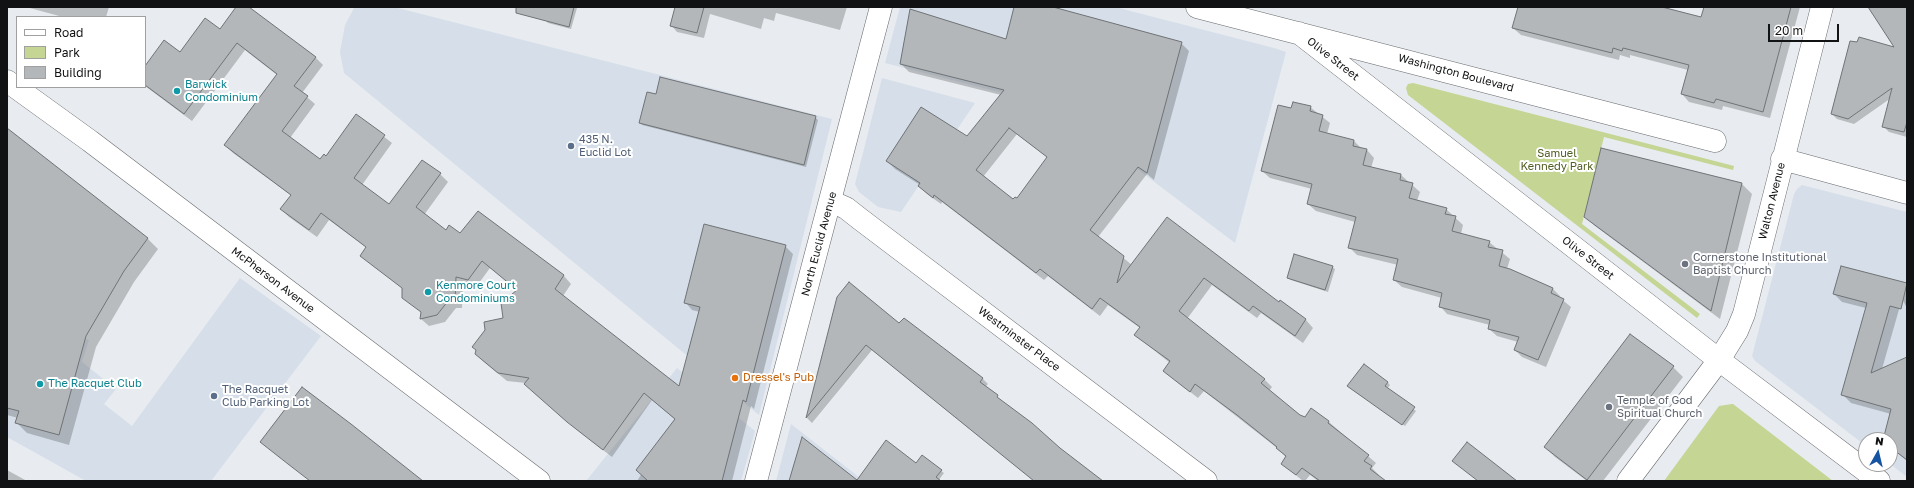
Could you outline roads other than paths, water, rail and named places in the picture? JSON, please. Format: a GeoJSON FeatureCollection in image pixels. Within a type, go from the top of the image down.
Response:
{"type":"FeatureCollection","features":[{"type":"Feature","properties":{"kind":"street","name":"North Euclid Avenue"},"geometry":{"type":"LineString","coordinates":[[756,481],[881,7]]}},
{"type":"Feature","properties":{"kind":"street","name":"Washington Boulevard"},"geometry":{"type":"LineString","coordinates":[[1197,7],[1715,140]]}},
{"type":"Feature","properties":{"kind":"street","name":"Walton Avenue"},"geometry":{"type":"LineString","coordinates":[[1628,481],[1719,360],[1737,331],[1744,314],[1782,159],[1822,7]]}},
{"type":"Feature","properties":{"kind":"street","name":"Olive Street"},"geometry":{"type":"LineString","coordinates":[[1300,33],[1719,360],[1879,481]]}},
{"type":"Feature","properties":{"kind":"street","name":"McPherson Avenue"},"geometry":{"type":"LineString","coordinates":[[7,81],[16,88]]}},
{"type":"Feature","properties":{"kind":"street","name":"McPherson Avenue"},"geometry":{"type":"LineString","coordinates":[[17,88],[96,146],[539,481]]}},
{"type":"Feature","properties":{"kind":"street"},"geometry":{"type":"LineString","coordinates":[[1782,159],[1907,193]]}},
{"type":"Feature","properties":{"kind":"street","name":"Westminster Place"},"geometry":{"type":"LineString","coordinates":[[830,201],[846,208],[1206,481]]}},
{"type":"Feature","properties":{"kind":"place","name":"Barwick Condominium"},"geometry":{"type":"Point","coordinates":[177,91]}},
{"type":"Feature","properties":{"kind":"place","name":"435 N. Euclid Lot"},"geometry":{"type":"Point","coordinates":[571,146]}},
{"type":"Feature","properties":{"kind":"place","name":"Cornerstone Institutional Baptist Church"},"geometry":{"type":"Point","coordinates":[1685,264]}},
{"type":"Feature","properties":{"kind":"place","name":"Kenmore Court Condominiums"},"geometry":{"type":"Point","coordinates":[428,292]}},
{"type":"Feature","properties":{"kind":"place","name":"Dressel's Pub"},"geometry":{"type":"Point","coordinates":[735,378]}},
{"type":"Feature","properties":{"kind":"place","name":"The Racquet Club"},"geometry":{"type":"Point","coordinates":[40,384]}},
{"type":"Feature","properties":{"kind":"place","name":"The Racquet Club Parking Lot"},"geometry":{"type":"Point","coordinates":[214,396]}},
{"type":"Feature","properties":{"kind":"place","name":"Temple of God Spiritual Church"},"geometry":{"type":"Point","coordinates":[1609,407]}},
{"type":"Feature","properties":{"kind":"park label","name":"Samuel Kennedy Park"},"geometry":{"type":"Point","coordinates":[1557,160]}}]}
